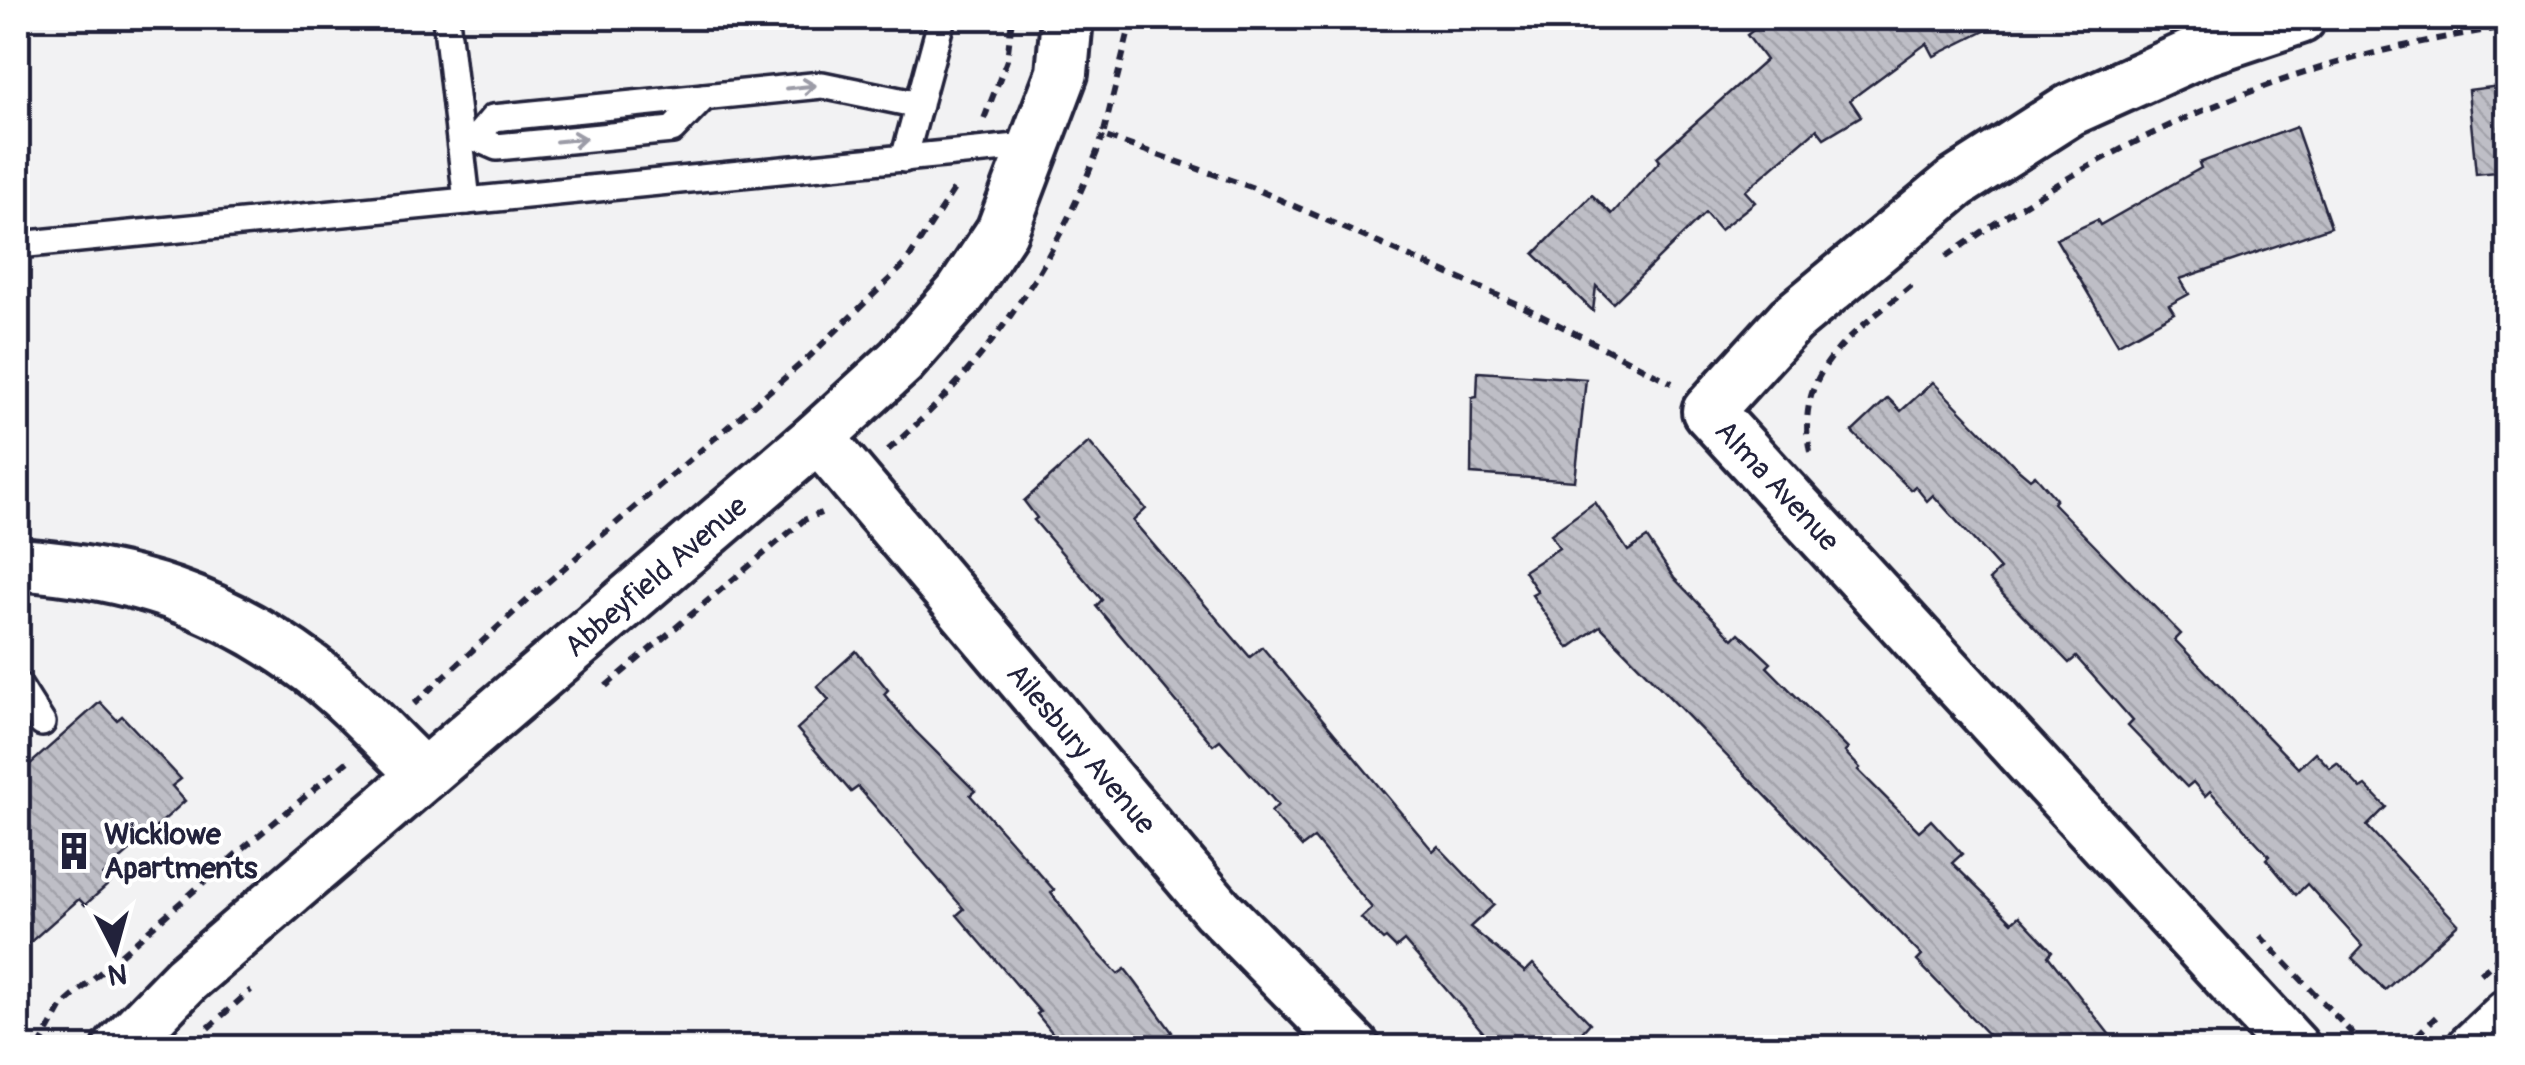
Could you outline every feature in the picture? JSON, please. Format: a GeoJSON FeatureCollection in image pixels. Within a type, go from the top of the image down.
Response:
{"type":"FeatureCollection","features":[{"type":"Feature","properties":{"kind":"street","name":"Abbeyfield Avenue"},"geometry":{"type":"LineString","coordinates":[[120,1048],[186,979],[818,437],[901,361],[960,293],[1002,231],[1062,73],[1067,18]]}},
{"type":"Feature","properties":{"kind":"street","name":"Alma Avenue"},"geometry":{"type":"LineString","coordinates":[[2294,1048],[1708,412],[1791,320],[1956,182],[2070,110],[2201,51],[2300,18]]}},
{"type":"Feature","properties":{"kind":"street","name":"Ailesbury Avenue"},"geometry":{"type":"LineString","coordinates":[[818,437],[1217,909],[1354,1048]]}},
{"type":"Feature","properties":{"kind":"street"},"geometry":{"type":"LineString","coordinates":[[18,564],[72,568],[164,590],[241,622],[314,671],[424,775]]}},
{"type":"Feature","properties":{"kind":"street"},"geometry":{"type":"LineString","coordinates":[[2474,1048],[2508,1015]]}},
{"type":"Feature","properties":{"kind":"lane"},"geometry":{"type":"LineString","coordinates":[[446,18],[468,139],[467,200]]}},
{"type":"Feature","properties":{"kind":"lane"},"geometry":{"type":"LineString","coordinates":[[904,159],[942,18]]}},
{"type":"Feature","properties":{"kind":"lane"},"geometry":{"type":"LineString","coordinates":[[468,139],[494,118],[822,85],[919,105]]}},
{"type":"Feature","properties":{"kind":"lane"},"geometry":{"type":"LineString","coordinates":[[18,244],[1036,145]]}},
{"type":"Feature","properties":{"kind":"lane"},"geometry":{"type":"LineString","coordinates":[[18,685],[42,723]]}},
{"type":"Feature","properties":{"kind":"path"},"geometry":{"type":"LineString","coordinates":[[39,1048],[62,1006],[235,854],[381,734],[534,594],[810,356],[906,263],[964,174],[1007,60],[1012,18]]}},
{"type":"Feature","properties":{"kind":"path"},"geometry":{"type":"LineString","coordinates":[[1132,18],[1103,136],[1251,187],[1524,308],[1670,381],[1708,412]]}},
{"type":"Feature","properties":{"kind":"path"},"geometry":{"type":"LineString","coordinates":[[1941,260],[2047,189],[2135,140],[2222,100],[2342,61],[2508,27]]}},
{"type":"Feature","properties":{"kind":"path"},"geometry":{"type":"LineString","coordinates":[[1813,465],[1806,413],[1820,370],[1840,347],[1927,272]]}},
{"type":"Feature","properties":{"kind":"path"},"geometry":{"type":"LineString","coordinates":[[2254,930],[2366,1048]]}},
{"type":"Feature","properties":{"kind":"building"},"geometry":{"type":"Polygon","coordinates":[[[1769,18],[2011,18],[1934,56],[1927,43],[1850,100],[1861,116],[1824,138],[1817,129],[1745,191],[1755,202],[1720,230],[1705,213],[1613,303],[1596,286],[1593,311],[1534,254],[1592,195],[1612,214],[1660,161],[1657,157],[1766,60],[1747,35],[1769,18]]]}},
{"type":"Feature","properties":{"kind":"building"},"geometry":{"type":"Polygon","coordinates":[[[2508,85],[2508,171],[2476,174],[2468,90],[2508,85]]]}},
{"type":"Feature","properties":{"kind":"building"},"geometry":{"type":"Polygon","coordinates":[[[2296,127],[2331,227],[2180,279],[2189,294],[2169,305],[2174,313],[2118,344],[2056,239],[2097,220],[2100,225],[2201,168],[2199,163],[2296,127]]]}},
{"type":"Feature","properties":{"kind":"building"},"geometry":{"type":"Polygon","coordinates":[[[1478,372],[1586,379],[1575,481],[1471,474],[1472,398],[1477,397],[1478,372]]]}},
{"type":"Feature","properties":{"kind":"building"},"geometry":{"type":"Polygon","coordinates":[[[1933,382],[2017,468],[2030,479],[2035,475],[2056,499],[2053,503],[2181,634],[2175,640],[2298,768],[2315,752],[2330,768],[2337,763],[2361,789],[2366,786],[2386,807],[2367,826],[2458,924],[2385,990],[2352,958],[2363,946],[2307,884],[2296,895],[2266,859],[2269,856],[2210,791],[2205,796],[2193,782],[2187,787],[2128,726],[2133,721],[2076,657],[2069,663],[1989,580],[2000,569],[1933,495],[1927,501],[1915,486],[1911,490],[1852,432],[1888,398],[1901,411],[1933,382]]]}},
{"type":"Feature","properties":{"kind":"building"},"geometry":{"type":"Polygon","coordinates":[[[1089,442],[1146,509],[1133,521],[1250,657],[1262,647],[1433,851],[1438,846],[1494,905],[1470,927],[1525,972],[1533,964],[1590,1023],[1568,1048],[1497,1048],[1404,941],[1396,948],[1361,918],[1372,908],[1314,838],[1302,847],[1271,812],[1278,805],[1220,740],[1213,745],[1096,606],[1102,600],[1034,520],[1037,518],[1024,501],[1089,442]]]}},
{"type":"Feature","properties":{"kind":"building"},"geometry":{"type":"Polygon","coordinates":[[[1595,502],[1628,551],[1647,538],[1674,578],[1733,639],[1739,633],[1771,663],[1767,667],[1848,749],[1845,752],[1858,770],[1919,831],[1931,820],[1962,854],[1952,863],[2012,922],[2019,916],[2052,951],[2048,956],[2120,1048],[2001,1048],[1917,961],[1922,956],[1600,626],[1569,648],[1532,595],[1538,592],[1524,571],[1559,548],[1551,534],[1595,502]]]}},
{"type":"Feature","properties":{"kind":"building"},"geometry":{"type":"Polygon","coordinates":[[[856,651],[915,731],[975,791],[970,795],[1054,890],[1051,893],[1090,944],[1118,974],[1125,969],[1136,983],[1172,1032],[1154,1048],[1065,1048],[1037,1014],[1040,1012],[957,915],[964,909],[858,787],[851,792],[797,729],[829,700],[817,686],[856,651]]]}},
{"type":"Feature","properties":{"kind":"building","name":"Wicklowe Apartments"},"geometry":{"type":"Polygon","coordinates":[[[100,702],[117,720],[122,716],[181,779],[172,786],[185,801],[103,875],[110,883],[85,905],[79,899],[18,953],[18,775],[100,702]]]}},
{"type":"Feature","properties":{"kind":"place","name":"Wicklowe Apartments"},"geometry":{"type":"Point","coordinates":[74,851]}}]}
